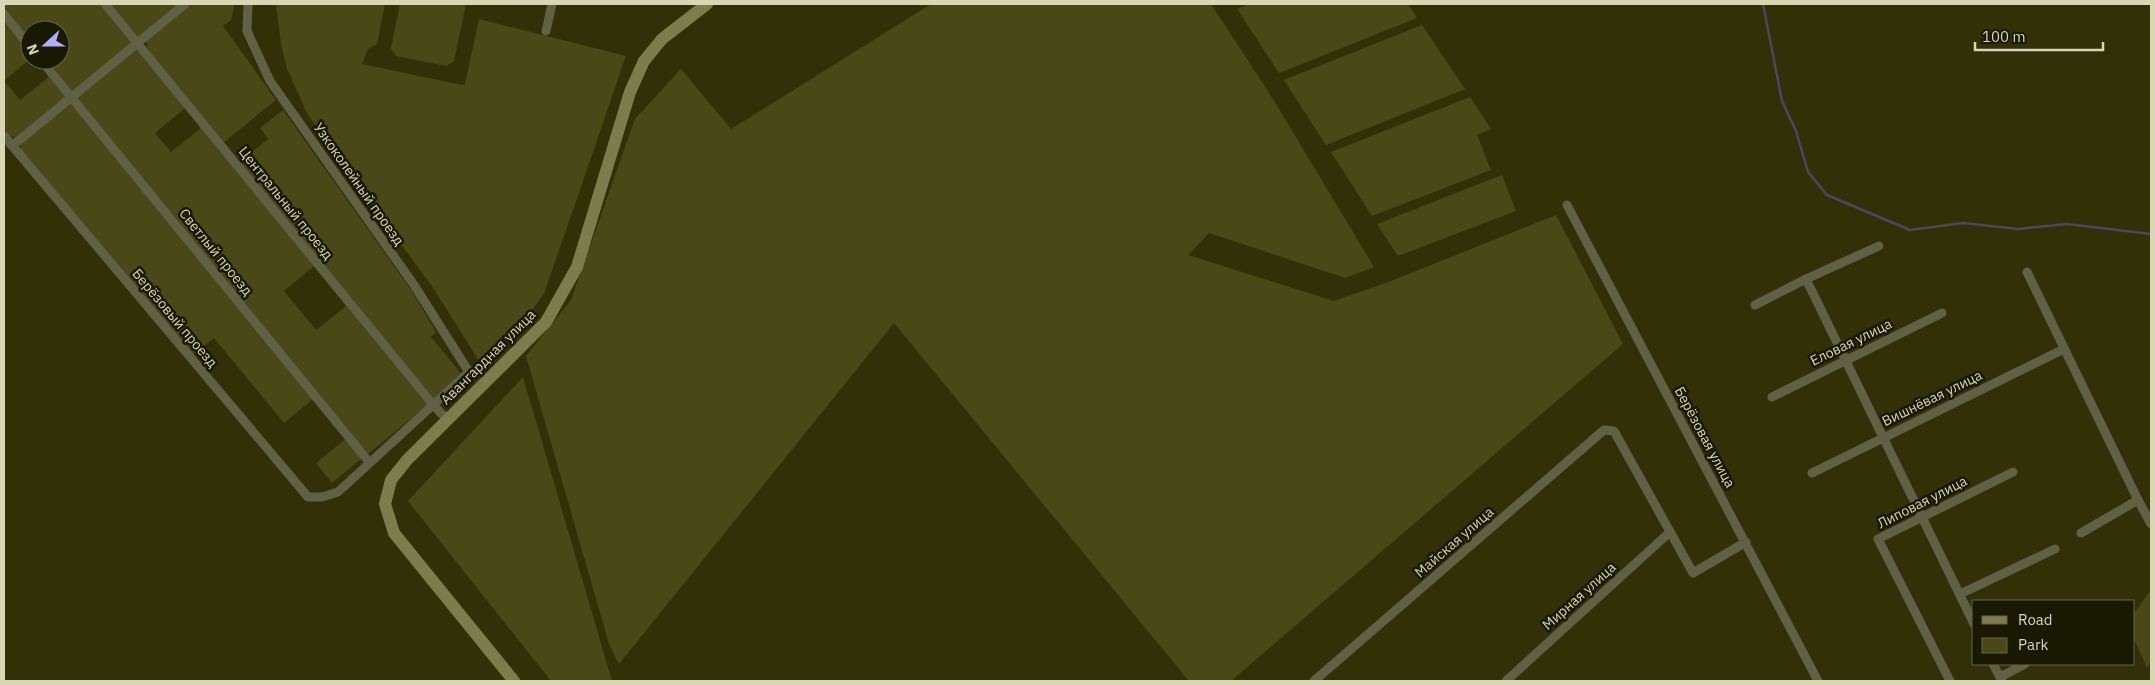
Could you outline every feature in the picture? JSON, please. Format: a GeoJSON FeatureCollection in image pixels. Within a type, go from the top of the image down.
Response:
{"type":"FeatureCollection","features":[{"type":"Feature","properties":{"kind":"main road","name":"Авангардная улица"},"geometry":{"type":"LineString","coordinates":[[514,681],[394,533],[385,504],[391,480],[407,460],[447,419],[546,322],[577,267],[630,92],[644,61],[662,39],[707,4]]}},
{"type":"Feature","properties":{"kind":"street","name":"Центральный проезд"},"geometry":{"type":"LineString","coordinates":[[105,4],[434,406],[447,419]]}},
{"type":"Feature","properties":{"kind":"street"},"geometry":{"type":"LineString","coordinates":[[12,146],[185,4]]}},
{"type":"Feature","properties":{"kind":"street","name":"Узкоколейный проезд"},"geometry":{"type":"LineString","coordinates":[[248,4],[247,31],[270,81],[414,285],[469,372],[434,406]]}},
{"type":"Feature","properties":{"kind":"street"},"geometry":{"type":"LineString","coordinates":[[546,31],[552,4]]}},
{"type":"Feature","properties":{"kind":"street"},"geometry":{"type":"LineString","coordinates":[[4,14],[20,34]]}},
{"type":"Feature","properties":{"kind":"street","name":"Светлый проезд"},"geometry":{"type":"LineString","coordinates":[[49,70],[369,462]]}},
{"type":"Feature","properties":{"kind":"street","name":"Берёзовый проезд"},"geometry":{"type":"LineString","coordinates":[[4,136],[308,497],[322,497],[338,492],[369,462]]}},
{"type":"Feature","properties":{"kind":"street","name":"Берёзовая улица"},"geometry":{"type":"LineString","coordinates":[[1567,205],[1818,681]]}},
{"type":"Feature","properties":{"kind":"street"},"geometry":{"type":"LineString","coordinates":[[1756,305],[1806,279],[1879,246]]}},
{"type":"Feature","properties":{"kind":"street"},"geometry":{"type":"LineString","coordinates":[[2027,272],[2151,524]]}},
{"type":"Feature","properties":{"kind":"street"},"geometry":{"type":"LineString","coordinates":[[1806,279],[1972,620]]}},
{"type":"Feature","properties":{"kind":"street","name":"Еловая улица"},"geometry":{"type":"LineString","coordinates":[[1772,396],[1942,313]]}},
{"type":"Feature","properties":{"kind":"street","name":"Вишнёвая улица"},"geometry":{"type":"LineString","coordinates":[[1812,473],[2064,349]]}},
{"type":"Feature","properties":{"kind":"street"},"geometry":{"type":"LineString","coordinates":[[369,462],[434,406]]}},
{"type":"Feature","properties":{"kind":"street","name":"Майская улица"},"geometry":{"type":"LineString","coordinates":[[1314,681],[1604,430],[1614,431],[1670,532]]}},
{"type":"Feature","properties":{"kind":"street","name":"Липовая улица"},"geometry":{"type":"LineString","coordinates":[[1950,681],[1878,539],[2013,472]]}},
{"type":"Feature","properties":{"kind":"street"},"geometry":{"type":"LineString","coordinates":[[2081,533],[2138,500]]}},
{"type":"Feature","properties":{"kind":"street"},"geometry":{"type":"LineString","coordinates":[[1670,532],[1693,573],[1746,542]]}},
{"type":"Feature","properties":{"kind":"street","name":"Мирная улица"},"geometry":{"type":"LineString","coordinates":[[1506,681],[1670,532]]}},
{"type":"Feature","properties":{"kind":"street"},"geometry":{"type":"LineString","coordinates":[[1960,594],[2055,549]]}},
{"type":"Feature","properties":{"kind":"street"},"geometry":{"type":"LineString","coordinates":[[1994,665],[2001,679],[2023,665]]}},
{"type":"Feature","properties":{"kind":"green space"},"geometry":{"type":"Polygon","coordinates":[[[4,4],[99,4],[131,43],[72,91],[54,70],[70,70],[70,20],[20,20],[20,28],[4,8],[4,4]]]}},
{"type":"Feature","properties":{"kind":"green space"},"geometry":{"type":"Polygon","coordinates":[[[109,4],[179,4],[137,38],[109,4]]]}},
{"type":"Feature","properties":{"kind":"green space"},"geometry":{"type":"Polygon","coordinates":[[[191,4],[235,4],[231,20],[223,26],[276,100],[223,143],[147,50],[147,40],[191,4]]]}},
{"type":"Feature","properties":{"kind":"green space"},"geometry":{"type":"Polygon","coordinates":[[[276,4],[385,4],[377,44],[368,49],[362,64],[462,85],[465,84],[479,19],[626,56],[544,294],[526,318],[481,364],[432,286],[346,171],[307,113],[287,69],[281,44],[276,4]]]}},
{"type":"Feature","properties":{"kind":"green space"},"geometry":{"type":"Polygon","coordinates":[[[400,4],[466,4],[454,61],[446,66],[396,56],[391,48],[400,4]]]}},
{"type":"Feature","properties":{"kind":"green space"},"geometry":{"type":"Polygon","coordinates":[[[931,4],[1211,4],[1273,99],[1374,267],[1345,278],[1209,233],[1188,255],[1334,301],[1391,281],[1556,215],[1623,344],[1231,681],[1189,681],[894,323],[619,664],[609,644],[526,356],[571,300],[635,119],[681,69],[731,129],[931,4]]]}},
{"type":"Feature","properties":{"kind":"green space"},"geometry":{"type":"Polygon","coordinates":[[[1249,4],[1408,4],[1417,18],[1279,73],[1237,9],[1249,4]]]}},
{"type":"Feature","properties":{"kind":"green space"},"geometry":{"type":"Polygon","coordinates":[[[4,20],[20,40],[20,67],[4,81],[4,20]]]}},
{"type":"Feature","properties":{"kind":"green space"},"geometry":{"type":"Polygon","coordinates":[[[1422,25],[1465,89],[1326,145],[1284,80],[1422,25]]]}},
{"type":"Feature","properties":{"kind":"green space"},"geometry":{"type":"Polygon","coordinates":[[[136,49],[185,108],[155,133],[171,152],[201,128],[314,266],[284,291],[316,330],[346,306],[427,405],[368,454],[77,97],[136,49]]]}},
{"type":"Feature","properties":{"kind":"green space"},"geometry":{"type":"Polygon","coordinates":[[[50,76],[66,96],[16,137],[9,136],[4,130],[4,81],[20,100],[50,76]]]}},
{"type":"Feature","properties":{"kind":"green space"},"geometry":{"type":"Polygon","coordinates":[[[1470,97],[1491,129],[1477,135],[1491,170],[1372,216],[1331,152],[1470,97]]]}},
{"type":"Feature","properties":{"kind":"green space"},"geometry":{"type":"Polygon","coordinates":[[[71,102],[313,399],[284,423],[214,338],[193,354],[20,149],[21,143],[71,102]]]}},
{"type":"Feature","properties":{"kind":"green space"},"geometry":{"type":"Polygon","coordinates":[[[283,110],[411,290],[436,332],[431,337],[463,376],[433,400],[239,163],[268,139],[260,128],[283,110]]]}},
{"type":"Feature","properties":{"kind":"green space"},"geometry":{"type":"Polygon","coordinates":[[[1502,175],[1516,211],[1398,256],[1377,224],[1502,175]]]}},
{"type":"Feature","properties":{"kind":"green space"},"geometry":{"type":"Polygon","coordinates":[[[523,377],[612,681],[551,681],[408,501],[523,377]]]}},
{"type":"Feature","properties":{"kind":"green space"},"geometry":{"type":"Polygon","coordinates":[[[346,439],[362,458],[332,483],[316,463],[346,439]]]}},
{"type":"Feature","properties":{"kind":"green space"},"geometry":{"type":"Polygon","coordinates":[[[2151,590],[2151,662],[2147,668],[2135,641],[2135,612],[2151,590]]]}},
{"type":"Feature","properties":{"kind":"waterway"},"geometry":{"type":"LineString","coordinates":[[1763,4],[1782,101],[1796,131],[1808,172],[1827,195],[1910,230],[1963,223],[2018,229],[2067,224],[2151,234]]}}]}
